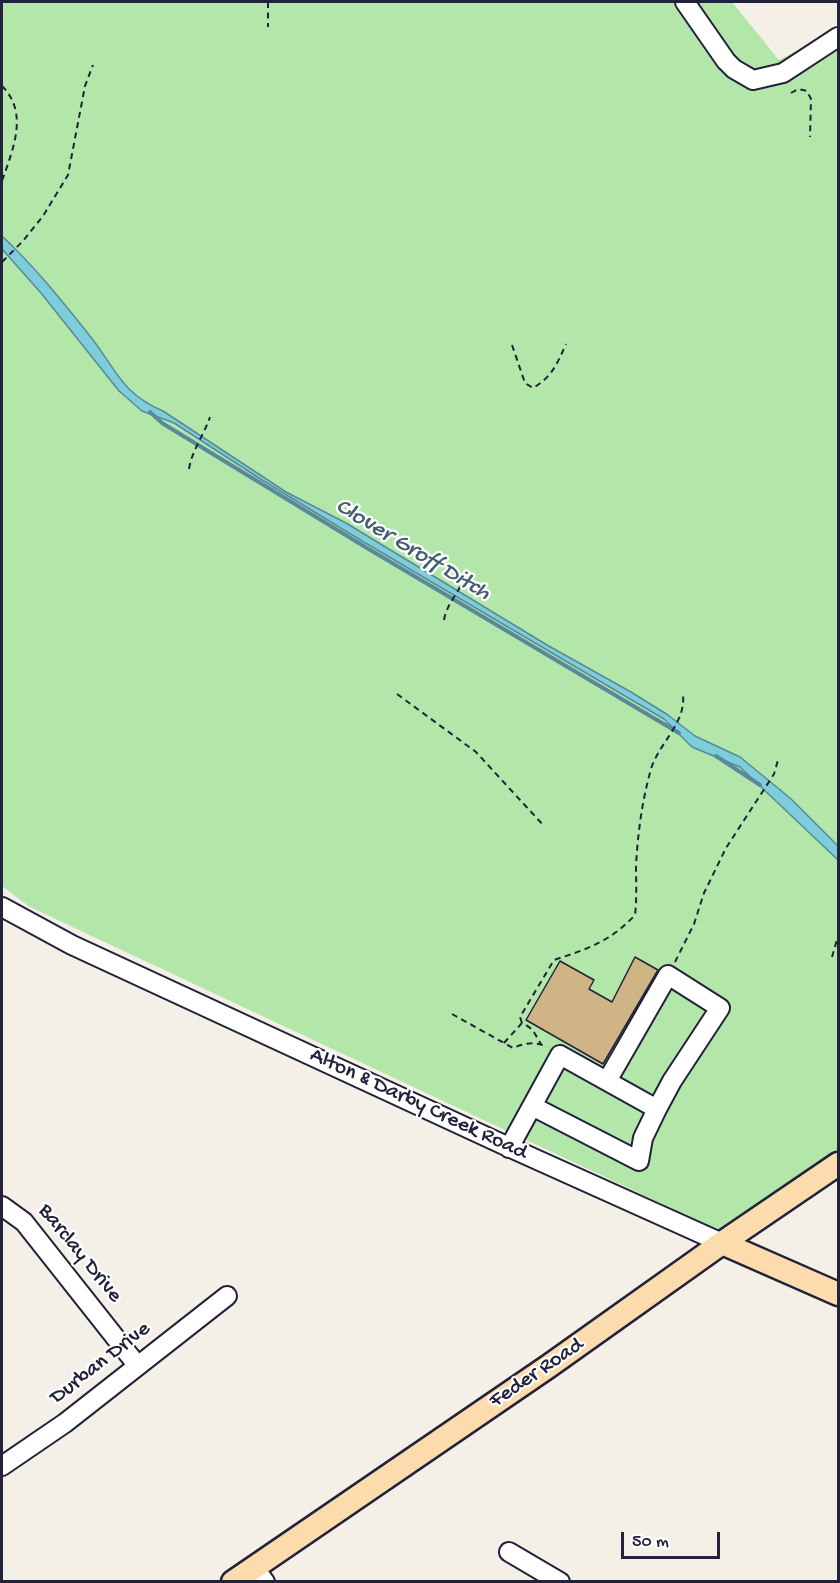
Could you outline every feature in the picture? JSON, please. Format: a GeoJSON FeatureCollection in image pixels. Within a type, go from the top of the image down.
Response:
{"type":"FeatureCollection","features":[{"type":"Feature","properties":{"kind":"main road","name":"Feder Road"},"geometry":{"type":"LineString","coordinates":[[232,1581],[260,1574],[722,1243],[838,1164]]}},
{"type":"Feature","properties":{"kind":"main road","name":"Alton & Darby Creek Road"},"geometry":{"type":"LineString","coordinates":[[722,1243],[838,1294]]}},
{"type":"Feature","properties":{"kind":"street"},"geometry":{"type":"LineString","coordinates":[[685,2],[726,61],[734,69],[753,80],[783,73],[838,38]]}},
{"type":"Feature","properties":{"kind":"street","name":"Alton & Darby Creek Road"},"geometry":{"type":"LineString","coordinates":[[2,907],[72,945],[509,1148],[722,1243]]}},
{"type":"Feature","properties":{"kind":"street"},"geometry":{"type":"LineString","coordinates":[[532,1106],[639,1161],[643,1138],[657,1109],[720,1008],[668,975],[607,1081]]}},
{"type":"Feature","properties":{"kind":"street"},"geometry":{"type":"LineString","coordinates":[[509,1148],[560,1055],[657,1109]]}},
{"type":"Feature","properties":{"kind":"street","name":"Barclay Drive"},"geometry":{"type":"LineString","coordinates":[[2,1206],[24,1222],[137,1365]]}},
{"type":"Feature","properties":{"kind":"street","name":"Durban Drive"},"geometry":{"type":"LineString","coordinates":[[2,1466],[65,1423],[227,1296]]}},
{"type":"Feature","properties":{"kind":"street"},"geometry":{"type":"LineString","coordinates":[[509,1552],[560,1581]]}},
{"type":"Feature","properties":{"kind":"path"},"geometry":{"type":"LineString","coordinates":[[268,2],[268,27]]}},
{"type":"Feature","properties":{"kind":"path"},"geometry":{"type":"LineString","coordinates":[[2,262],[43,216],[68,175],[85,86],[93,65]]}},
{"type":"Feature","properties":{"kind":"path"},"geometry":{"type":"LineString","coordinates":[[2,86],[14,106],[19,123],[2,181]]}},
{"type":"Feature","properties":{"kind":"path"},"geometry":{"type":"LineString","coordinates":[[792,93],[798,89],[807,91],[811,99],[810,137]]}},
{"type":"Feature","properties":{"kind":"path"},"geometry":{"type":"LineString","coordinates":[[512,345],[525,383],[533,388],[546,381],[566,344]]}},
{"type":"Feature","properties":{"kind":"path"},"geometry":{"type":"LineString","coordinates":[[189,469],[192,455],[206,430],[210,417]]}},
{"type":"Feature","properties":{"kind":"path"},"geometry":{"type":"LineString","coordinates":[[444,620],[446,608],[464,580],[466,572]]}},
{"type":"Feature","properties":{"kind":"path"},"geometry":{"type":"LineString","coordinates":[[397,694],[476,752],[544,826]]}},
{"type":"Feature","properties":{"kind":"path"},"geometry":{"type":"LineString","coordinates":[[522,1023],[520,1017],[554,960],[584,951],[617,932],[634,915],[643,796],[652,765],[681,715],[684,704],[683,695]]}},
{"type":"Feature","properties":{"kind":"path"},"geometry":{"type":"LineString","coordinates":[[668,975],[694,924],[704,893],[726,848],[774,774],[778,760]]}},
{"type":"Feature","properties":{"kind":"path"},"geometry":{"type":"LineString","coordinates":[[832,957],[838,936]]}},
{"type":"Feature","properties":{"kind":"path"},"geometry":{"type":"LineString","coordinates":[[452,1014],[513,1048],[532,1043],[541,1044],[560,1055]]}},
{"type":"Feature","properties":{"kind":"path"},"geometry":{"type":"LineString","coordinates":[[504,1042],[522,1023]]}},
{"type":"Feature","properties":{"kind":"path"},"geometry":{"type":"LineString","coordinates":[[522,1023],[530,1026],[537,1034],[541,1044]]}},
{"type":"Feature","properties":{"kind":"green space"},"geometry":{"type":"Polygon","coordinates":[[[2,2],[732,2],[779,60],[838,29],[838,1151],[720,1231],[30,907],[2,886],[2,2]]]}},
{"type":"Feature","properties":{"kind":"water"},"geometry":{"type":"Polygon","coordinates":[[[2,236],[48,284],[90,336],[120,379],[138,396],[286,492],[346,523],[547,645],[631,692],[668,715],[695,736],[740,757],[790,798],[838,846],[838,860],[740,767],[692,747],[664,719],[362,541],[174,423],[142,411],[119,391],[41,293],[2,249],[2,236]]]}},
{"type":"Feature","properties":{"kind":"building"},"geometry":{"type":"Polygon","coordinates":[[[635,957],[658,970],[603,1064],[526,1020],[560,961],[594,980],[589,989],[612,1002],[635,957]]]}},
{"type":"Feature","properties":{"kind":"waterway","name":"Clover Groff Ditch"},"geometry":{"type":"LineString","coordinates":[[150,412],[162,423],[367,548],[679,733]]}},
{"type":"Feature","properties":{"kind":"waterway","name":"Clover Groff Ditch"},"geometry":{"type":"LineString","coordinates":[[716,756],[760,785]]}}]}
